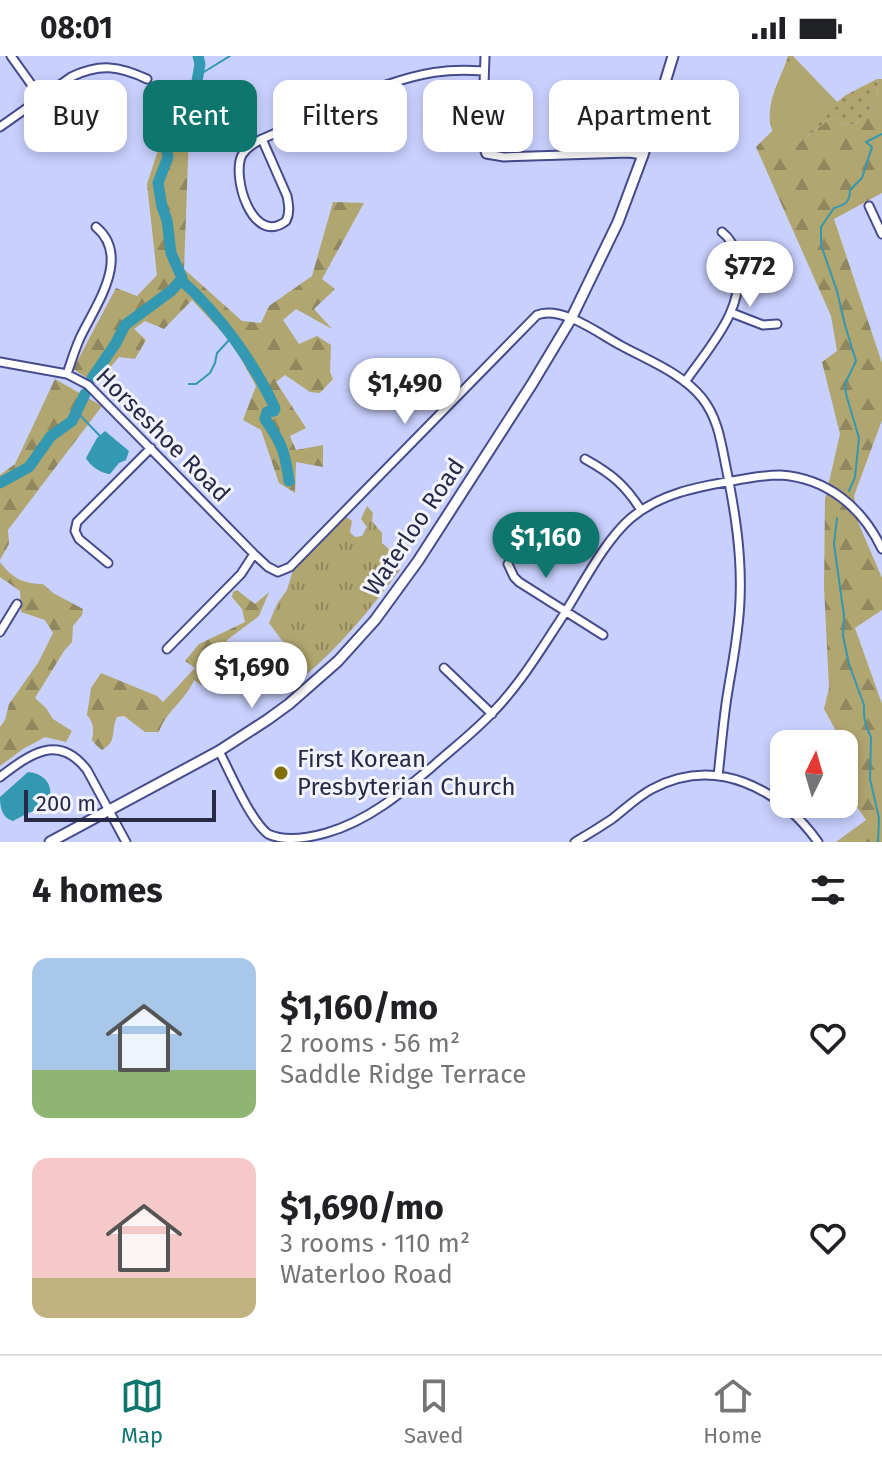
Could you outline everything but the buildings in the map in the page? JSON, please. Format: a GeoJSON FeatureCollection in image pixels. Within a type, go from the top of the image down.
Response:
{"type":"FeatureCollection","features":[{"type":"Feature","properties":{"kind":"main road","name":"Waterloo Road"},"geometry":{"type":"LineString","coordinates":[[50,842],[219,751],[289,704],[338,661],[375,620],[418,561],[571,319],[611,237],[643,155],[673,56]]}},
{"type":"Feature","properties":{"kind":"street"},"geometry":{"type":"LineString","coordinates":[[11,56],[28,80]]}},
{"type":"Feature","properties":{"kind":"street"},"geometry":{"type":"LineString","coordinates":[[485,56],[482,143],[486,154],[504,157],[643,155]]}},
{"type":"Feature","properties":{"kind":"street"},"geometry":{"type":"LineString","coordinates":[[67,80],[93,69],[116,67],[147,79]]}},
{"type":"Feature","properties":{"kind":"street"},"geometry":{"type":"LineString","coordinates":[[262,139],[289,204],[286,221],[275,227],[257,221],[240,182],[239,165],[252,143],[407,78],[445,70],[483,71]]}},
{"type":"Feature","properties":{"kind":"street"},"geometry":{"type":"LineString","coordinates":[[0,127],[24,110]]}},
{"type":"Feature","properties":{"kind":"street"},"geometry":{"type":"LineString","coordinates":[[869,206],[882,234]]}},
{"type":"Feature","properties":{"kind":"street"},"geometry":{"type":"LineString","coordinates":[[67,374],[79,340],[109,279],[109,241],[96,227]]}},
{"type":"Feature","properties":{"kind":"street"},"geometry":{"type":"LineString","coordinates":[[685,382],[732,313],[738,289],[738,264],[733,243],[722,232]]}},
{"type":"Feature","properties":{"kind":"street","name":"Horseshoe Road"},"geometry":{"type":"LineString","coordinates":[[0,362],[67,374],[88,385],[254,554],[278,572],[290,567],[537,315],[551,312],[571,319]]}},
{"type":"Feature","properties":{"kind":"street"},"geometry":{"type":"LineString","coordinates":[[732,313],[763,325],[777,324]]}},
{"type":"Feature","properties":{"kind":"street"},"geometry":{"type":"LineString","coordinates":[[571,319],[685,382],[703,399],[714,419],[738,537],[740,603],[718,776]]}},
{"type":"Feature","properties":{"kind":"street"},"geometry":{"type":"LineString","coordinates":[[108,563],[79,539],[75,531],[77,522],[151,448]]}},
{"type":"Feature","properties":{"kind":"street"},"geometry":{"type":"LineString","coordinates":[[585,459],[622,483],[641,510]]}},
{"type":"Feature","properties":{"kind":"street"},"geometry":{"type":"LineString","coordinates":[[219,751],[254,817],[267,833],[276,838],[295,841],[334,831],[377,810],[397,797],[492,714],[534,660],[617,533],[641,510],[671,495],[770,475],[800,478],[831,490],[854,507],[867,521],[882,549]]}},
{"type":"Feature","properties":{"kind":"street"},"geometry":{"type":"LineString","coordinates":[[167,649],[241,574],[254,554]]}},
{"type":"Feature","properties":{"kind":"street"},"geometry":{"type":"LineString","coordinates":[[508,564],[514,577],[603,635]]}},
{"type":"Feature","properties":{"kind":"street"},"geometry":{"type":"LineString","coordinates":[[0,632],[17,604]]}},
{"type":"Feature","properties":{"kind":"street"},"geometry":{"type":"LineString","coordinates":[[444,668],[492,714]]}},
{"type":"Feature","properties":{"kind":"street"},"geometry":{"type":"LineString","coordinates":[[0,777],[33,753],[41,750],[62,751],[80,761],[87,770],[126,842]]}},
{"type":"Feature","properties":{"kind":"street"},"geometry":{"type":"LineString","coordinates":[[575,842],[647,792],[688,776],[718,776],[748,783],[772,795],[794,813],[818,842]]}},
{"type":"Feature","properties":{"kind":"green space"},"geometry":{"type":"Polygon","coordinates":[[[788,56],[793,56],[837,102],[877,79],[875,100],[867,114],[849,125],[831,118],[796,145],[781,140],[773,132],[771,108],[788,56]]]}},
{"type":"Feature","properties":{"kind":"green space"},"geometry":{"type":"Polygon","coordinates":[[[793,57],[837,102],[837,106],[796,145],[782,140],[770,120],[770,107],[779,79],[793,57]]]}},
{"type":"Feature","properties":{"kind":"green space"},"geometry":{"type":"Polygon","coordinates":[[[877,79],[882,79],[882,193],[834,219],[882,363],[882,420],[854,496],[858,522],[882,578],[882,610],[855,628],[882,704],[882,842],[836,842],[866,820],[858,808],[858,730],[836,730],[824,709],[829,688],[824,587],[825,499],[840,434],[822,362],[837,351],[831,316],[756,147],[773,130],[777,136],[796,145],[831,118],[846,125],[861,120],[875,100],[877,79]]]}},
{"type":"Feature","properties":{"kind":"green space"},"geometry":{"type":"Polygon","coordinates":[[[157,152],[188,152],[184,269],[242,321],[261,323],[269,306],[312,276],[333,202],[364,203],[322,279],[335,289],[314,309],[332,329],[296,309],[283,320],[299,344],[317,336],[331,345],[330,372],[333,379],[320,393],[310,392],[285,375],[276,382],[306,428],[290,436],[296,450],[323,445],[323,467],[296,462],[295,493],[279,483],[261,430],[243,420],[256,386],[232,343],[192,300],[164,329],[145,321],[134,329],[146,340],[135,359],[119,357],[96,384],[73,369],[116,288],[137,296],[157,275],[147,184],[157,152]]]}},
{"type":"Feature","properties":{"kind":"green space"},"geometry":{"type":"Polygon","coordinates":[[[55,379],[102,406],[8,530],[9,544],[0,560],[0,475],[15,464],[55,379]]]}},
{"type":"Feature","properties":{"kind":"green space"},"geometry":{"type":"Polygon","coordinates":[[[367,506],[373,513],[372,521],[382,533],[382,543],[392,552],[390,560],[400,570],[356,625],[307,674],[269,623],[287,590],[293,570],[345,516],[352,521],[350,532],[355,537],[362,536],[367,527],[361,519],[367,506]]]}},
{"type":"Feature","properties":{"kind":"green space"},"geometry":{"type":"Polygon","coordinates":[[[0,562],[18,579],[43,584],[83,609],[73,626],[72,642],[35,698],[53,719],[72,731],[66,742],[45,737],[0,766],[0,727],[9,704],[38,663],[53,633],[45,620],[21,612],[20,591],[0,577],[0,562]]]}},
{"type":"Feature","properties":{"kind":"green space"},"geometry":{"type":"Polygon","coordinates":[[[237,590],[255,604],[269,592],[259,616],[227,640],[228,654],[214,663],[207,682],[201,685],[194,680],[159,732],[145,732],[124,716],[117,717],[112,740],[107,747],[102,750],[96,745],[87,715],[91,688],[101,673],[157,696],[163,702],[195,668],[185,661],[199,644],[245,622],[242,609],[232,597],[237,590]]]}},
{"type":"Feature","properties":{"kind":"water"},"geometry":{"type":"Polygon","coordinates":[[[105,431],[129,451],[126,460],[110,474],[96,469],[86,458],[97,438],[105,431]]]}},
{"type":"Feature","properties":{"kind":"water"},"geometry":{"type":"Polygon","coordinates":[[[28,772],[41,776],[48,784],[50,795],[47,807],[9,820],[1,808],[0,797],[28,772]]]}},
{"type":"Feature","properties":{"kind":"waterway"},"geometry":{"type":"LineString","coordinates":[[92,378],[125,325],[171,291],[182,278],[171,253],[158,183],[168,157],[166,146],[169,131],[196,87],[200,64],[198,56]]}},
{"type":"Feature","properties":{"kind":"waterway"},"geometry":{"type":"LineString","coordinates":[[199,75],[230,56]]}},
{"type":"Feature","properties":{"kind":"waterway"},"geometry":{"type":"LineString","coordinates":[[849,491],[855,477],[859,438],[845,384],[856,361],[821,245],[821,227],[834,208],[846,202],[850,190],[862,178],[872,147],[866,142],[882,134]]}},
{"type":"Feature","properties":{"kind":"waterway"},"geometry":{"type":"LineString","coordinates":[[181,280],[222,323],[266,390],[275,408],[267,412],[265,419],[282,448],[289,481]]}},
{"type":"Feature","properties":{"kind":"waterway"},"geometry":{"type":"LineString","coordinates":[[189,384],[196,384],[210,373],[217,353],[232,337]]}},
{"type":"Feature","properties":{"kind":"waterway"},"geometry":{"type":"LineString","coordinates":[[0,483],[29,467],[51,436],[72,421],[85,394]]}},
{"type":"Feature","properties":{"kind":"waterway"},"geometry":{"type":"LineString","coordinates":[[77,412],[100,436]]}},
{"type":"Feature","properties":{"kind":"waterway"},"geometry":{"type":"LineString","coordinates":[[837,518],[834,544],[844,616],[843,636],[871,737],[870,779],[879,818],[878,842]]}},
{"type":"Feature","properties":{"kind":"place","name":"First Korean Presbyterian Church"},"geometry":{"type":"Point","coordinates":[281,773]}}]}
